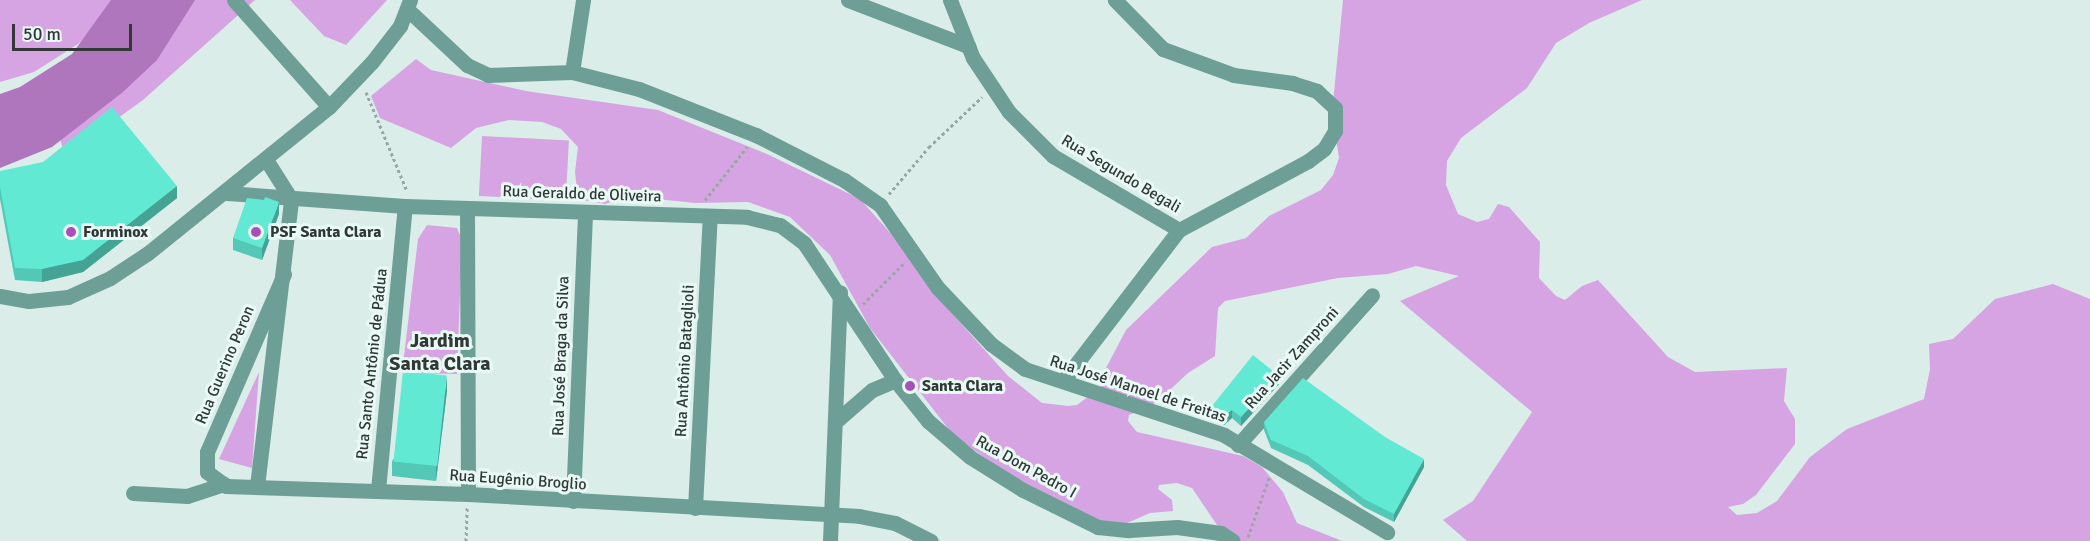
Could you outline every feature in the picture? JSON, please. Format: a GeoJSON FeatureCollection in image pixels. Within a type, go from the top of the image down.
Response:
{"type":"FeatureCollection","features":[{"type":"Feature","properties":{"kind":"street"},"geometry":{"type":"LineString","coordinates":[[234,0],[329,108]]}},
{"type":"Feature","properties":{"kind":"street"},"geometry":{"type":"LineString","coordinates":[[572,72],[583,0]]}},
{"type":"Feature","properties":{"kind":"street"},"geometry":{"type":"LineString","coordinates":[[848,0],[968,46]]}},
{"type":"Feature","properties":{"kind":"street","name":"Rua Segundo Begali"},"geometry":{"type":"LineString","coordinates":[[950,0],[968,46],[1009,112],[1053,156],[1179,230]]}},
{"type":"Feature","properties":{"kind":"street"},"geometry":{"type":"LineString","coordinates":[[1063,381],[1179,230],[1308,161],[1324,148],[1335,131],[1335,108],[1317,91],[1293,83],[1234,75],[1163,49],[1115,0]]}},
{"type":"Feature","properties":{"kind":"street"},"geometry":{"type":"LineString","coordinates":[[0,296],[30,301],[68,297],[110,278],[227,193],[329,108],[400,26],[408,5]]}},
{"type":"Feature","properties":{"kind":"street","name":"Rua José Manoel de Freitas"},"geometry":{"type":"LineString","coordinates":[[408,5],[468,66],[488,75],[572,72],[639,89],[756,135],[844,180],[880,205],[939,288],[991,344],[1025,369],[1224,435],[1387,532]]}},
{"type":"Feature","properties":{"kind":"street"},"geometry":{"type":"LineString","coordinates":[[257,486],[284,274],[291,199],[267,161]]}},
{"type":"Feature","properties":{"kind":"street","name":"Rua Geraldo de Oliveira"},"geometry":{"type":"LineString","coordinates":[[227,193],[409,206],[747,217],[780,225],[804,243],[840,292]]}},
{"type":"Feature","properties":{"kind":"street","name":"Rua Santo Antônio de Pádua"},"geometry":{"type":"LineString","coordinates":[[378,490],[409,206]]}},
{"type":"Feature","properties":{"kind":"street"},"geometry":{"type":"LineString","coordinates":[[467,208],[468,494]]}},
{"type":"Feature","properties":{"kind":"street","name":"Rua José Braga da Silva"},"geometry":{"type":"LineString","coordinates":[[573,501],[585,213]]}},
{"type":"Feature","properties":{"kind":"street","name":"Rua Antônio Bataglioli"},"geometry":{"type":"LineString","coordinates":[[696,508],[710,216]]}},
{"type":"Feature","properties":{"kind":"street","name":"Rua Guerino Peron"},"geometry":{"type":"LineString","coordinates":[[224,484],[207,472],[205,463],[217,428],[284,274]]}},
{"type":"Feature","properties":{"kind":"street"},"geometry":{"type":"LineString","coordinates":[[830,541],[840,292]]}},
{"type":"Feature","properties":{"kind":"street","name":"Rua Dom Pedro I"},"geometry":{"type":"LineString","coordinates":[[840,292],[895,380],[935,428],[969,457],[1023,490],[1098,527],[1129,530],[1178,527],[1221,533],[1233,541]]}},
{"type":"Feature","properties":{"kind":"street","name":"Rua Jacir Zamproni"},"geometry":{"type":"LineString","coordinates":[[1238,445],[1372,295]]}},
{"type":"Feature","properties":{"kind":"street"},"geometry":{"type":"LineString","coordinates":[[835,422],[872,390],[895,380]]}},
{"type":"Feature","properties":{"kind":"street"},"geometry":{"type":"LineString","coordinates":[[133,493],[187,496],[224,484]]}},
{"type":"Feature","properties":{"kind":"street","name":"Rua Eugênio Broglio"},"geometry":{"type":"LineString","coordinates":[[224,484],[468,494],[831,515],[895,524],[931,541]]}},
{"type":"Feature","properties":{"kind":"path"},"geometry":{"type":"LineString","coordinates":[[357,77],[387,134],[409,206]]}},
{"type":"Feature","properties":{"kind":"path"},"geometry":{"type":"LineString","coordinates":[[880,205],[929,147],[992,87]]}},
{"type":"Feature","properties":{"kind":"path"},"geometry":{"type":"LineString","coordinates":[[692,216],[756,135]]}},
{"type":"Feature","properties":{"kind":"path"},"geometry":{"type":"LineString","coordinates":[[854,314],[913,254]]}},
{"type":"Feature","properties":{"kind":"path"},"geometry":{"type":"LineString","coordinates":[[1251,533],[1267,486]]}},
{"type":"Feature","properties":{"kind":"path"},"geometry":{"type":"LineString","coordinates":[[466,541],[468,494]]}},
{"type":"Feature","properties":{"kind":"shaded area"},"geometry":{"type":"Polygon","coordinates":[[[0,0],[124,0],[78,44],[34,72],[0,82],[0,0]]]}},
{"type":"Feature","properties":{"kind":"shaded area"},"geometry":{"type":"Polygon","coordinates":[[[111,0],[195,0],[157,60],[123,92],[52,147],[0,168],[0,94],[20,87],[72,54],[111,0]]]}},
{"type":"Feature","properties":{"kind":"shaded area"},"geometry":{"type":"Polygon","coordinates":[[[169,0],[255,0],[143,100],[86,141],[63,150],[55,118],[169,0]]]}},
{"type":"Feature","properties":{"kind":"shaded area"},"geometry":{"type":"Polygon","coordinates":[[[290,0],[387,0],[346,45],[324,36],[290,0]]]}},
{"type":"Feature","properties":{"kind":"shaded area"},"geometry":{"type":"Polygon","coordinates":[[[1343,0],[1642,0],[1589,23],[1556,43],[1527,88],[1461,138],[1447,161],[1446,185],[1458,214],[1477,222],[1489,219],[1498,204],[1509,207],[1540,242],[1539,278],[1556,296],[1565,300],[1582,286],[1598,280],[1668,357],[1695,372],[1787,368],[1784,401],[1795,419],[1795,444],[1756,495],[1743,504],[1728,507],[1737,515],[1757,513],[1777,501],[1810,457],[1847,429],[1924,399],[1930,369],[1929,344],[1953,339],[1995,299],[2053,284],[2090,299],[2090,541],[1467,541],[1443,520],[1473,501],[1532,412],[1400,301],[1459,276],[1416,266],[1388,274],[1338,278],[1225,301],[1218,308],[1215,356],[1188,373],[1157,402],[1129,415],[1128,421],[1137,432],[1243,456],[1262,467],[1283,492],[1297,523],[1342,541],[1240,541],[1217,525],[1192,488],[1177,483],[1159,485],[1158,489],[1172,500],[1173,511],[1150,513],[1125,524],[1101,521],[1011,476],[954,436],[870,328],[830,255],[790,217],[748,202],[695,203],[628,196],[605,204],[578,199],[575,172],[578,147],[561,129],[542,122],[509,120],[476,128],[451,148],[380,118],[371,96],[416,59],[431,70],[526,91],[658,110],[767,154],[860,199],[901,245],[930,289],[1008,376],[1042,403],[1068,406],[1077,405],[1103,385],[1106,368],[1126,330],[1212,247],[1246,238],[1269,216],[1321,190],[1333,175],[1339,158],[1332,113],[1343,0]]]}},
{"type":"Feature","properties":{"kind":"shaded area"},"geometry":{"type":"Polygon","coordinates":[[[482,136],[569,141],[566,200],[479,196],[482,136]]]}},
{"type":"Feature","properties":{"kind":"shaded area"},"geometry":{"type":"Polygon","coordinates":[[[427,225],[457,228],[462,240],[457,374],[402,373],[418,239],[427,225]]]}},
{"type":"Feature","properties":{"kind":"shaded area"},"geometry":{"type":"Polygon","coordinates":[[[259,372],[252,468],[219,459],[259,372]]]}},
{"type":"Feature","properties":{"kind":"building","name":"Forminox"},"geometry":{"type":"Polygon","coordinates":[[[112,107],[177,186],[83,260],[42,269],[15,268],[0,187],[0,171],[43,162],[112,107]]]}},
{"type":"Feature","properties":{"kind":"building","name":"PSF Santa Clara"},"geometry":{"type":"Polygon","coordinates":[[[265,197],[279,202],[262,248],[233,238],[247,198],[264,200],[265,197]]]}},
{"type":"Feature","properties":{"kind":"building"},"geometry":{"type":"Polygon","coordinates":[[[1253,355],[1279,376],[1241,417],[1232,410],[1224,416],[1212,406],[1253,355]]]}},
{"type":"Feature","properties":{"kind":"building"},"geometry":{"type":"Polygon","coordinates":[[[403,371],[447,376],[437,466],[393,462],[403,371]]]}},
{"type":"Feature","properties":{"kind":"building"},"geometry":{"type":"Polygon","coordinates":[[[1303,378],[1385,437],[1424,459],[1394,514],[1364,499],[1308,456],[1271,440],[1264,422],[1303,378]]]}},
{"type":"Feature","properties":{"kind":"place","name":"Forminox"},"geometry":{"type":"Point","coordinates":[71,232]}},
{"type":"Feature","properties":{"kind":"place","name":"PSF Santa Clara"},"geometry":{"type":"Point","coordinates":[256,232]}},
{"type":"Feature","properties":{"kind":"place","name":"Santa Clara"},"geometry":{"type":"Point","coordinates":[910,386]}},
{"type":"Feature","properties":{"kind":"district","name":"Jardim Santa Clara"},"geometry":{"type":"Point","coordinates":[440,352]}}]}
